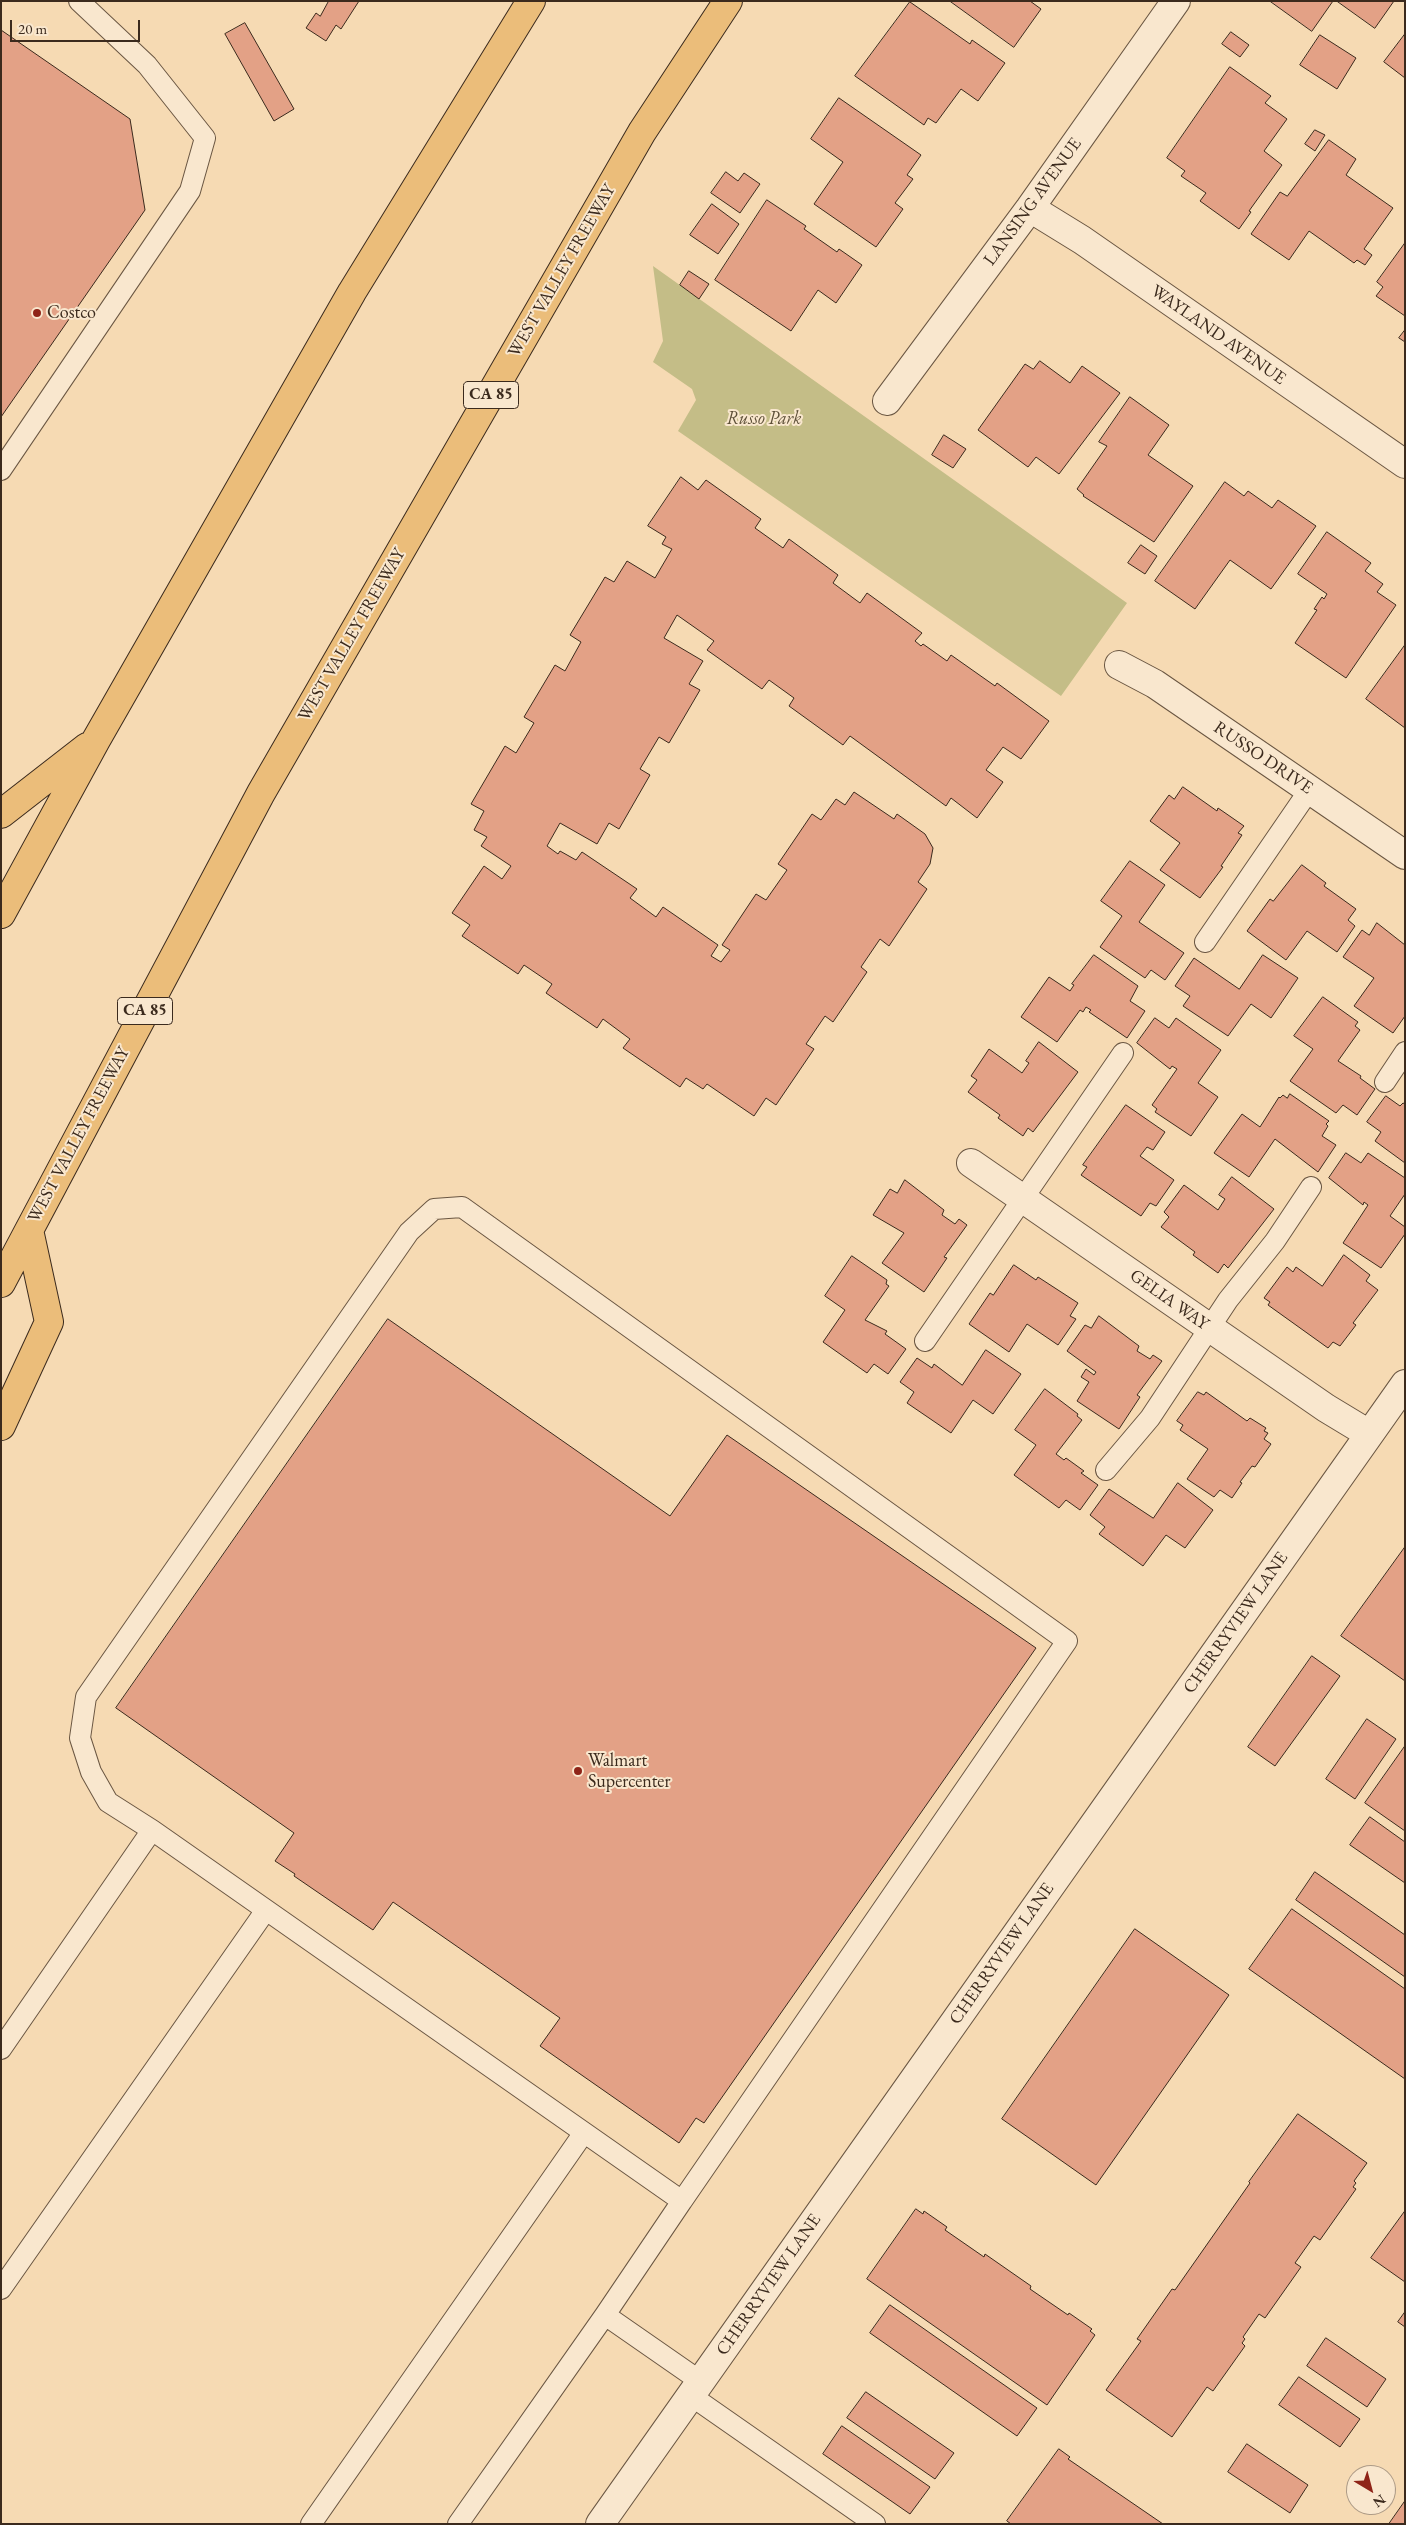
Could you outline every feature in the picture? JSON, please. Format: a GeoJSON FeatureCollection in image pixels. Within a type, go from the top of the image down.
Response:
{"type":"FeatureCollection","features":[{"type":"Feature","properties":{"kind":"highway"},"geometry":{"type":"LineString","coordinates":[[1,914],[96,740],[352,292],[531,1]]}},
{"type":"Feature","properties":{"kind":"highway","name":"WEST VALLEY FREEWAY"},"geometry":{"type":"LineString","coordinates":[[1,1283],[266,784],[642,132],[728,1]]}},
{"type":"Feature","properties":{"kind":"highway"},"geometry":{"type":"LineString","coordinates":[[1,814],[96,740]]}},
{"type":"Feature","properties":{"kind":"highway"},"geometry":{"type":"LineString","coordinates":[[1,1426],[49,1322],[29,1230]]}},
{"type":"Feature","properties":{"kind":"street","name":"LANSING AVENUE"},"geometry":{"type":"LineString","coordinates":[[887,401],[1030,208],[1176,1]]}},
{"type":"Feature","properties":{"kind":"street","name":"WAYLAND AVENUE"},"geometry":{"type":"LineString","coordinates":[[1030,208],[1082,240],[1405,464]]}},
{"type":"Feature","properties":{"kind":"street","name":"RUSSO DRIVE"},"geometry":{"type":"LineString","coordinates":[[1119,665],[1155,684],[1405,855]]}},
{"type":"Feature","properties":{"kind":"street","name":"GELIA WAY"},"geometry":{"type":"LineString","coordinates":[[971,1163],[1326,1408],[1369,1434]]}},
{"type":"Feature","properties":{"kind":"street","name":"CHERRYVIEW LANE"},"geometry":{"type":"LineString","coordinates":[[600,2524],[1405,1384]]}},
{"type":"Feature","properties":{"kind":"lane"},"geometry":{"type":"LineString","coordinates":[[1,470],[190,191],[205,138],[147,65],[79,1]]}},
{"type":"Feature","properties":{"kind":"lane"},"geometry":{"type":"LineString","coordinates":[[1205,942],[1310,789]]}},
{"type":"Feature","properties":{"kind":"lane"},"geometry":{"type":"LineString","coordinates":[[1385,1082],[1405,1052]]}},
{"type":"Feature","properties":{"kind":"lane"},"geometry":{"type":"LineString","coordinates":[[925,1341],[1123,1053]]}},
{"type":"Feature","properties":{"kind":"lane"},"geometry":{"type":"LineString","coordinates":[[1106,1470],[1150,1418],[1228,1300],[1276,1241],[1311,1187]]}},
{"type":"Feature","properties":{"kind":"lane"},"geometry":{"type":"LineString","coordinates":[[458,2524],[605,2315],[1066,1641],[462,1207],[434,1209],[409,1232],[86,1697],[80,1738],[91,1772],[108,1802],[152,1830],[583,2134],[682,2201]]}},
{"type":"Feature","properties":{"kind":"lane"},"geometry":{"type":"LineString","coordinates":[[1,2049],[152,1830]]}},
{"type":"Feature","properties":{"kind":"lane"},"geometry":{"type":"LineString","coordinates":[[1,2289],[266,1910]]}},
{"type":"Feature","properties":{"kind":"lane"},"geometry":{"type":"LineString","coordinates":[[311,2524],[583,2134]]}},
{"type":"Feature","properties":{"kind":"lane"},"geometry":{"type":"LineString","coordinates":[[605,2315],[695,2388],[875,2524]]}},
{"type":"Feature","properties":{"kind":"green space","name":"Russo Park"},"geometry":{"type":"Polygon","coordinates":[[[653,266],[1127,603],[1061,696],[678,431],[696,400],[692,389],[653,362],[663,341],[653,266]]]}},
{"type":"Feature","properties":{"kind":"building"},"geometry":{"type":"Polygon","coordinates":[[[329,1],[359,1],[341,29],[336,25],[326,41],[306,28],[316,13],[320,16],[329,1]]]}},
{"type":"Feature","properties":{"kind":"building"},"geometry":{"type":"Polygon","coordinates":[[[950,1],[1030,1],[1041,9],[1014,47],[950,1]]]}},
{"type":"Feature","properties":{"kind":"building"},"geometry":{"type":"Polygon","coordinates":[[[1270,1],[1333,1],[1312,31],[1270,1]]]}},
{"type":"Feature","properties":{"kind":"building"},"geometry":{"type":"Polygon","coordinates":[[[1337,1],[1394,1],[1375,28],[1337,1]]]}},
{"type":"Feature","properties":{"kind":"building"},"geometry":{"type":"Polygon","coordinates":[[[910,2],[970,44],[972,40],[1005,63],[978,101],[961,89],[936,123],[928,118],[924,125],[855,76],[910,2]]]}},
{"type":"Feature","properties":{"kind":"building"},"geometry":{"type":"Polygon","coordinates":[[[245,23],[294,109],[274,121],[225,34],[245,23]]]}},
{"type":"Feature","properties":{"kind":"building","name":"Costco"},"geometry":{"type":"Polygon","coordinates":[[[1,30],[130,119],[145,210],[1,417],[1,30]]]}},
{"type":"Feature","properties":{"kind":"building"},"geometry":{"type":"Polygon","coordinates":[[[1231,32],[1249,45],[1240,57],[1222,44],[1231,32]]]}},
{"type":"Feature","properties":{"kind":"building"},"geometry":{"type":"Polygon","coordinates":[[[1405,34],[1405,78],[1384,62],[1405,34]]]}},
{"type":"Feature","properties":{"kind":"building"},"geometry":{"type":"Polygon","coordinates":[[[1320,35],[1356,58],[1337,89],[1300,65],[1320,35]]]}},
{"type":"Feature","properties":{"kind":"building"},"geometry":{"type":"Polygon","coordinates":[[[1230,67],[1271,96],[1265,103],[1287,119],[1264,151],[1282,165],[1249,211],[1251,212],[1239,229],[1200,201],[1206,193],[1181,176],[1185,171],[1167,158],[1230,67]]]}},
{"type":"Feature","properties":{"kind":"building"},"geometry":{"type":"Polygon","coordinates":[[[839,98],[921,155],[907,175],[913,179],[895,203],[903,209],[876,247],[814,204],[843,162],[811,139],[839,98]]]}},
{"type":"Feature","properties":{"kind":"building"},"geometry":{"type":"Polygon","coordinates":[[[1315,130],[1325,135],[1315,151],[1305,144],[1315,130]]]}},
{"type":"Feature","properties":{"kind":"building"},"geometry":{"type":"Polygon","coordinates":[[[1329,140],[1356,159],[1346,175],[1393,208],[1364,249],[1372,255],[1365,265],[1357,260],[1354,263],[1309,231],[1289,260],[1251,234],[1280,192],[1287,196],[1329,140]]]}},
{"type":"Feature","properties":{"kind":"building"},"geometry":{"type":"Polygon","coordinates":[[[726,172],[738,181],[744,173],[760,184],[740,213],[711,193],[726,172]]]}},
{"type":"Feature","properties":{"kind":"building"},"geometry":{"type":"Polygon","coordinates":[[[767,200],[806,226],[804,229],[837,252],[839,249],[862,265],[836,303],[818,290],[791,331],[715,280],[767,200]]]}},
{"type":"Feature","properties":{"kind":"building"},"geometry":{"type":"Polygon","coordinates":[[[712,204],[739,224],[718,254],[690,235],[712,204]]]}},
{"type":"Feature","properties":{"kind":"building"},"geometry":{"type":"Polygon","coordinates":[[[1405,243],[1405,316],[1376,296],[1383,287],[1377,282],[1405,243]]]}},
{"type":"Feature","properties":{"kind":"building"},"geometry":{"type":"Polygon","coordinates":[[[689,271],[709,284],[699,299],[680,285],[689,271]]]}},
{"type":"Feature","properties":{"kind":"building"},"geometry":{"type":"Polygon","coordinates":[[[1405,330],[1405,342],[1399,338],[1405,330]]]}},
{"type":"Feature","properties":{"kind":"building"},"geometry":{"type":"Polygon","coordinates":[[[1040,361],[1070,383],[1082,366],[1120,393],[1059,474],[1036,457],[1028,467],[978,430],[1025,364],[1033,369],[1040,361]]]}},
{"type":"Feature","properties":{"kind":"building"},"geometry":{"type":"Polygon","coordinates":[[[1130,397],[1169,425],[1148,455],[1193,486],[1154,542],[1083,496],[1077,489],[1107,446],[1099,442],[1130,397]]]}},
{"type":"Feature","properties":{"kind":"building"},"geometry":{"type":"Polygon","coordinates":[[[944,435],[966,449],[953,468],[932,455],[944,435]]]}},
{"type":"Feature","properties":{"kind":"building"},"geometry":{"type":"Polygon","coordinates":[[[681,477],[698,490],[706,480],[761,519],[755,528],[783,548],[789,539],[838,575],[833,583],[860,603],[867,593],[922,633],[915,641],[921,646],[923,644],[947,661],[951,655],[995,686],[997,683],[1049,721],[1021,759],[1003,747],[986,770],[1003,782],[977,818],[951,798],[946,806],[850,736],[843,745],[789,706],[794,698],[769,680],[762,689],[707,650],[714,641],[677,615],[664,638],[703,661],[689,684],[700,690],[669,743],[659,737],[640,769],[650,775],[619,829],[609,823],[597,844],[560,823],[547,846],[558,854],[560,851],[576,860],[582,852],[637,889],[630,898],[656,917],[663,907],[718,945],[711,956],[721,962],[730,950],[722,945],[756,894],[766,900],[787,870],[778,864],[812,814],[821,820],[836,799],[845,805],[854,792],[894,819],[897,814],[925,834],[933,848],[930,864],[918,882],[927,889],[889,946],[880,939],[861,967],[867,972],[833,1022],[825,1016],[806,1044],[814,1049],[776,1105],[766,1098],[754,1116],[707,1084],[703,1089],[686,1078],[680,1087],[623,1048],[630,1039],[603,1019],[597,1028],[546,993],[552,984],[524,965],[518,974],[462,936],[470,925],[452,913],[484,866],[502,879],[511,866],[481,846],[487,837],[474,830],[484,811],[471,804],[505,746],[516,753],[534,723],[524,717],[555,665],[565,671],[581,642],[570,635],[605,577],[614,582],[627,561],[655,578],[672,549],[662,544],[666,537],[648,526],[681,477]]]}},
{"type":"Feature","properties":{"kind":"building"},"geometry":{"type":"Polygon","coordinates":[[[1225,482],[1244,496],[1248,491],[1272,508],[1278,500],[1316,526],[1271,589],[1230,560],[1195,609],[1155,581],[1225,482]]]}},
{"type":"Feature","properties":{"kind":"building"},"geometry":{"type":"Polygon","coordinates":[[[1327,532],[1371,563],[1365,571],[1383,584],[1377,592],[1396,605],[1346,678],[1295,643],[1317,610],[1314,609],[1322,597],[1324,599],[1327,594],[1298,574],[1327,532]]]}},
{"type":"Feature","properties":{"kind":"building"},"geometry":{"type":"Polygon","coordinates":[[[1141,545],[1157,556],[1145,574],[1128,563],[1141,545]]]}},
{"type":"Feature","properties":{"kind":"building"},"geometry":{"type":"Polygon","coordinates":[[[1405,645],[1405,728],[1366,699],[1405,645]]]}},
{"type":"Feature","properties":{"kind":"building"},"geometry":{"type":"Polygon","coordinates":[[[1183,787],[1217,811],[1218,808],[1244,826],[1238,833],[1242,835],[1221,866],[1223,867],[1200,898],[1160,870],[1180,843],[1150,821],[1169,795],[1174,799],[1183,787]]]}},
{"type":"Feature","properties":{"kind":"building"},"geometry":{"type":"Polygon","coordinates":[[[1130,861],[1165,885],[1139,922],[1184,953],[1165,980],[1151,970],[1145,978],[1100,947],[1122,916],[1101,901],[1130,861]]]}},
{"type":"Feature","properties":{"kind":"building"},"geometry":{"type":"Polygon","coordinates":[[[1302,865],[1326,883],[1324,886],[1356,909],[1348,920],[1355,926],[1337,952],[1307,931],[1286,960],[1247,931],[1270,899],[1273,901],[1302,865]]]}},
{"type":"Feature","properties":{"kind":"building"},"geometry":{"type":"Polygon","coordinates":[[[1377,923],[1405,945],[1405,1016],[1393,1033],[1354,1006],[1374,978],[1343,957],[1362,930],[1369,935],[1377,923]]]}},
{"type":"Feature","properties":{"kind":"building"},"geometry":{"type":"Polygon","coordinates":[[[1094,955],[1138,986],[1130,1001],[1145,1011],[1127,1038],[1089,1012],[1091,1010],[1086,1007],[1083,1012],[1080,1010],[1057,1042],[1021,1017],[1049,977],[1070,991],[1074,985],[1072,984],[1094,955]]]}},
{"type":"Feature","properties":{"kind":"building"},"geometry":{"type":"Polygon","coordinates":[[[1263,955],[1298,978],[1271,1018],[1251,1004],[1228,1036],[1183,1006],[1190,996],[1175,986],[1194,958],[1239,989],[1263,955]]]}},
{"type":"Feature","properties":{"kind":"building"},"geometry":{"type":"Polygon","coordinates":[[[1323,997],[1358,1022],[1355,1026],[1360,1030],[1338,1061],[1361,1076],[1360,1078],[1375,1089],[1357,1115],[1343,1105],[1336,1113],[1290,1081],[1313,1049],[1294,1036],[1323,997]]]}},
{"type":"Feature","properties":{"kind":"building"},"geometry":{"type":"Polygon","coordinates":[[[1155,1018],[1169,1028],[1176,1018],[1221,1050],[1198,1083],[1218,1097],[1191,1136],[1155,1112],[1157,1109],[1152,1105],[1177,1069],[1172,1066],[1170,1069],[1137,1043],[1155,1018]]]}},
{"type":"Feature","properties":{"kind":"building"},"geometry":{"type":"Polygon","coordinates":[[[1039,1042],[1078,1072],[1033,1132],[1028,1128],[1023,1136],[998,1118],[1000,1115],[968,1092],[977,1080],[971,1076],[989,1049],[1022,1073],[1029,1063],[1026,1061],[1039,1042]]]}},
{"type":"Feature","properties":{"kind":"building"},"geometry":{"type":"Polygon","coordinates":[[[1290,1094],[1329,1121],[1322,1136],[1336,1145],[1318,1172],[1275,1139],[1249,1177],[1214,1153],[1242,1114],[1260,1127],[1279,1097],[1283,1095],[1287,1098],[1290,1094]]]}},
{"type":"Feature","properties":{"kind":"building"},"geometry":{"type":"Polygon","coordinates":[[[1386,1096],[1400,1106],[1403,1103],[1405,1104],[1405,1163],[1375,1141],[1381,1132],[1367,1122],[1386,1096]]]}},
{"type":"Feature","properties":{"kind":"building"},"geometry":{"type":"Polygon","coordinates":[[[1126,1105],[1165,1132],[1153,1150],[1147,1147],[1140,1156],[1174,1180],[1156,1206],[1150,1203],[1141,1216],[1081,1175],[1087,1167],[1083,1165],[1126,1105]]]}},
{"type":"Feature","properties":{"kind":"building"},"geometry":{"type":"Polygon","coordinates":[[[1346,1153],[1361,1163],[1368,1153],[1405,1178],[1405,1194],[1390,1216],[1405,1227],[1405,1234],[1381,1268],[1343,1243],[1368,1205],[1364,1202],[1363,1205],[1329,1178],[1346,1153]]]}},
{"type":"Feature","properties":{"kind":"building"},"geometry":{"type":"Polygon","coordinates":[[[1232,1177],[1274,1209],[1228,1268],[1224,1264],[1218,1273],[1193,1255],[1195,1252],[1161,1227],[1169,1217],[1164,1212],[1184,1185],[1218,1210],[1225,1199],[1219,1195],[1232,1177]]]}},
{"type":"Feature","properties":{"kind":"building"},"geometry":{"type":"Polygon","coordinates":[[[905,1180],[944,1210],[942,1215],[955,1224],[959,1219],[967,1225],[944,1257],[947,1258],[924,1292],[882,1263],[904,1233],[873,1215],[890,1189],[897,1193],[905,1180]]]}},
{"type":"Feature","properties":{"kind":"building"},"geometry":{"type":"Polygon","coordinates":[[[1344,1255],[1370,1275],[1366,1281],[1378,1290],[1353,1323],[1356,1325],[1340,1346],[1333,1342],[1328,1348],[1268,1305],[1270,1302],[1264,1298],[1287,1267],[1293,1272],[1296,1267],[1322,1286],[1344,1255]]]}},
{"type":"Feature","properties":{"kind":"building"},"geometry":{"type":"Polygon","coordinates":[[[852,1256],[887,1280],[886,1284],[889,1286],[865,1320],[887,1331],[885,1334],[906,1349],[888,1374],[874,1364],[867,1373],[823,1342],[845,1310],[825,1296],[852,1256]]]}},
{"type":"Feature","properties":{"kind":"building"},"geometry":{"type":"Polygon","coordinates":[[[1014,1265],[1036,1280],[1038,1277],[1078,1303],[1070,1316],[1076,1319],[1058,1345],[1027,1324],[1009,1352],[969,1324],[990,1293],[993,1295],[1014,1265]]]}},
{"type":"Feature","properties":{"kind":"building"},"geometry":{"type":"Polygon","coordinates":[[[1099,1316],[1139,1346],[1137,1351],[1150,1359],[1153,1355],[1162,1361],[1137,1395],[1140,1397],[1119,1429],[1077,1401],[1089,1382],[1081,1377],[1086,1369],[1094,1375],[1096,1372],[1067,1351],[1085,1325],[1091,1328],[1099,1316]]]}},
{"type":"Feature","properties":{"kind":"building","name":"Walmart Supercenter"},"geometry":{"type":"Polygon","coordinates":[[[388,1319],[670,1516],[727,1435],[1036,1648],[704,2123],[696,2118],[679,2143],[540,2046],[560,2018],[393,1902],[373,1930],[294,1876],[295,1874],[275,1861],[294,1833],[116,1708],[388,1319]]]}},
{"type":"Feature","properties":{"kind":"building"},"geometry":{"type":"Polygon","coordinates":[[[986,1350],[1021,1374],[993,1414],[973,1400],[951,1433],[907,1403],[914,1392],[900,1382],[917,1358],[932,1368],[934,1364],[962,1385],[986,1350]]]}},
{"type":"Feature","properties":{"kind":"building"},"geometry":{"type":"Polygon","coordinates":[[[1045,1389],[1078,1414],[1077,1416],[1082,1420],[1056,1454],[1064,1460],[1066,1458],[1084,1471],[1081,1473],[1098,1485],[1080,1510],[1066,1500],[1059,1508],[1014,1475],[1036,1445],[1015,1430],[1045,1389]]]}},
{"type":"Feature","properties":{"kind":"building"},"geometry":{"type":"Polygon","coordinates":[[[1198,1392],[1204,1395],[1206,1392],[1247,1421],[1250,1418],[1266,1428],[1264,1431],[1268,1433],[1264,1439],[1271,1444],[1255,1467],[1252,1466],[1240,1482],[1242,1483],[1232,1498],[1220,1490],[1214,1497],[1187,1479],[1208,1449],[1180,1430],[1183,1425],[1177,1421],[1198,1392]]]}},
{"type":"Feature","properties":{"kind":"building"},"geometry":{"type":"Polygon","coordinates":[[[1178,1483],[1213,1510],[1185,1548],[1166,1535],[1143,1566],[1099,1534],[1105,1527],[1090,1515],[1109,1489],[1153,1518],[1178,1483]]]}},
{"type":"Feature","properties":{"kind":"building"},"geometry":{"type":"Polygon","coordinates":[[[1405,1547],[1405,1681],[1341,1636],[1405,1547]]]}},
{"type":"Feature","properties":{"kind":"building"},"geometry":{"type":"Polygon","coordinates":[[[1312,1656],[1340,1676],[1275,1766],[1248,1747],[1312,1656]]]}},
{"type":"Feature","properties":{"kind":"building"},"geometry":{"type":"Polygon","coordinates":[[[1367,1719],[1396,1739],[1355,1799],[1326,1779],[1367,1719]]]}},
{"type":"Feature","properties":{"kind":"building"},"geometry":{"type":"Polygon","coordinates":[[[1405,1746],[1405,1831],[1365,1803],[1405,1746]]]}},
{"type":"Feature","properties":{"kind":"building"},"geometry":{"type":"Polygon","coordinates":[[[1370,1817],[1405,1842],[1405,1883],[1350,1845],[1370,1817]]]}},
{"type":"Feature","properties":{"kind":"building"},"geometry":{"type":"Polygon","coordinates":[[[1315,1872],[1405,1935],[1405,1977],[1296,1900],[1315,1872]]]}},
{"type":"Feature","properties":{"kind":"building"},"geometry":{"type":"Polygon","coordinates":[[[1292,1909],[1405,1989],[1405,2079],[1249,1969],[1292,1909]]]}},
{"type":"Feature","properties":{"kind":"building"},"geometry":{"type":"Polygon","coordinates":[[[1135,1929],[1229,1995],[1096,2185],[1002,2119],[1135,1929]]]}},
{"type":"Feature","properties":{"kind":"building"},"geometry":{"type":"Polygon","coordinates":[[[1298,2114],[1367,2163],[1354,2181],[1356,2183],[1353,2187],[1356,2189],[1320,2240],[1314,2236],[1295,2263],[1301,2267],[1265,2318],[1259,2314],[1243,2337],[1245,2339],[1242,2343],[1245,2346],[1213,2391],[1207,2387],[1172,2437],[1106,2390],[1141,2341],[1137,2339],[1172,2289],[1175,2290],[1298,2114]]]}},
{"type":"Feature","properties":{"kind":"building"},"geometry":{"type":"Polygon","coordinates":[[[916,2209],[923,2214],[924,2211],[947,2227],[945,2230],[984,2257],[985,2254],[1031,2286],[1030,2289],[1092,2329],[1090,2331],[1095,2335],[1047,2405],[867,2279],[916,2209]]]}},
{"type":"Feature","properties":{"kind":"building"},"geometry":{"type":"Polygon","coordinates":[[[1405,2211],[1405,2282],[1371,2258],[1405,2211]]]}},
{"type":"Feature","properties":{"kind":"building"},"geometry":{"type":"Polygon","coordinates":[[[890,2305],[1037,2408],[1017,2436],[870,2333],[890,2305]]]}},
{"type":"Feature","properties":{"kind":"building"},"geometry":{"type":"Polygon","coordinates":[[[1405,2312],[1405,2327],[1398,2322],[1405,2312]]]}},
{"type":"Feature","properties":{"kind":"building"},"geometry":{"type":"Polygon","coordinates":[[[1326,2338],[1386,2379],[1367,2407],[1307,2366],[1326,2338]]]}},
{"type":"Feature","properties":{"kind":"building"},"geometry":{"type":"Polygon","coordinates":[[[1299,2377],[1360,2419],[1340,2447],[1279,2405],[1299,2377]]]}},
{"type":"Feature","properties":{"kind":"building"},"geometry":{"type":"Polygon","coordinates":[[[866,2392],[954,2453],[935,2479],[847,2418],[866,2392]]]}},
{"type":"Feature","properties":{"kind":"building"},"geometry":{"type":"Polygon","coordinates":[[[842,2426],[930,2487],[910,2514],[823,2454],[842,2426]]]}},
{"type":"Feature","properties":{"kind":"building"},"geometry":{"type":"Polygon","coordinates":[[[1247,2444],[1308,2485],[1290,2513],[1228,2472],[1247,2444]]]}},
{"type":"Feature","properties":{"kind":"building"},"geometry":{"type":"Polygon","coordinates":[[[1059,2449],[1070,2457],[1068,2459],[1163,2524],[1011,2524],[1007,2521],[1059,2449]]]}},
{"type":"Feature","properties":{"kind":"building"},"geometry":{"type":"Polygon","coordinates":[[[1405,2501],[1405,2524],[1389,2524],[1405,2501]]]}},
{"type":"Feature","properties":{"kind":"place","name":"Costco"},"geometry":{"type":"Point","coordinates":[37,313]}},
{"type":"Feature","properties":{"kind":"place","name":"Walmart Supercenter"},"geometry":{"type":"Point","coordinates":[578,1771]}}]}
